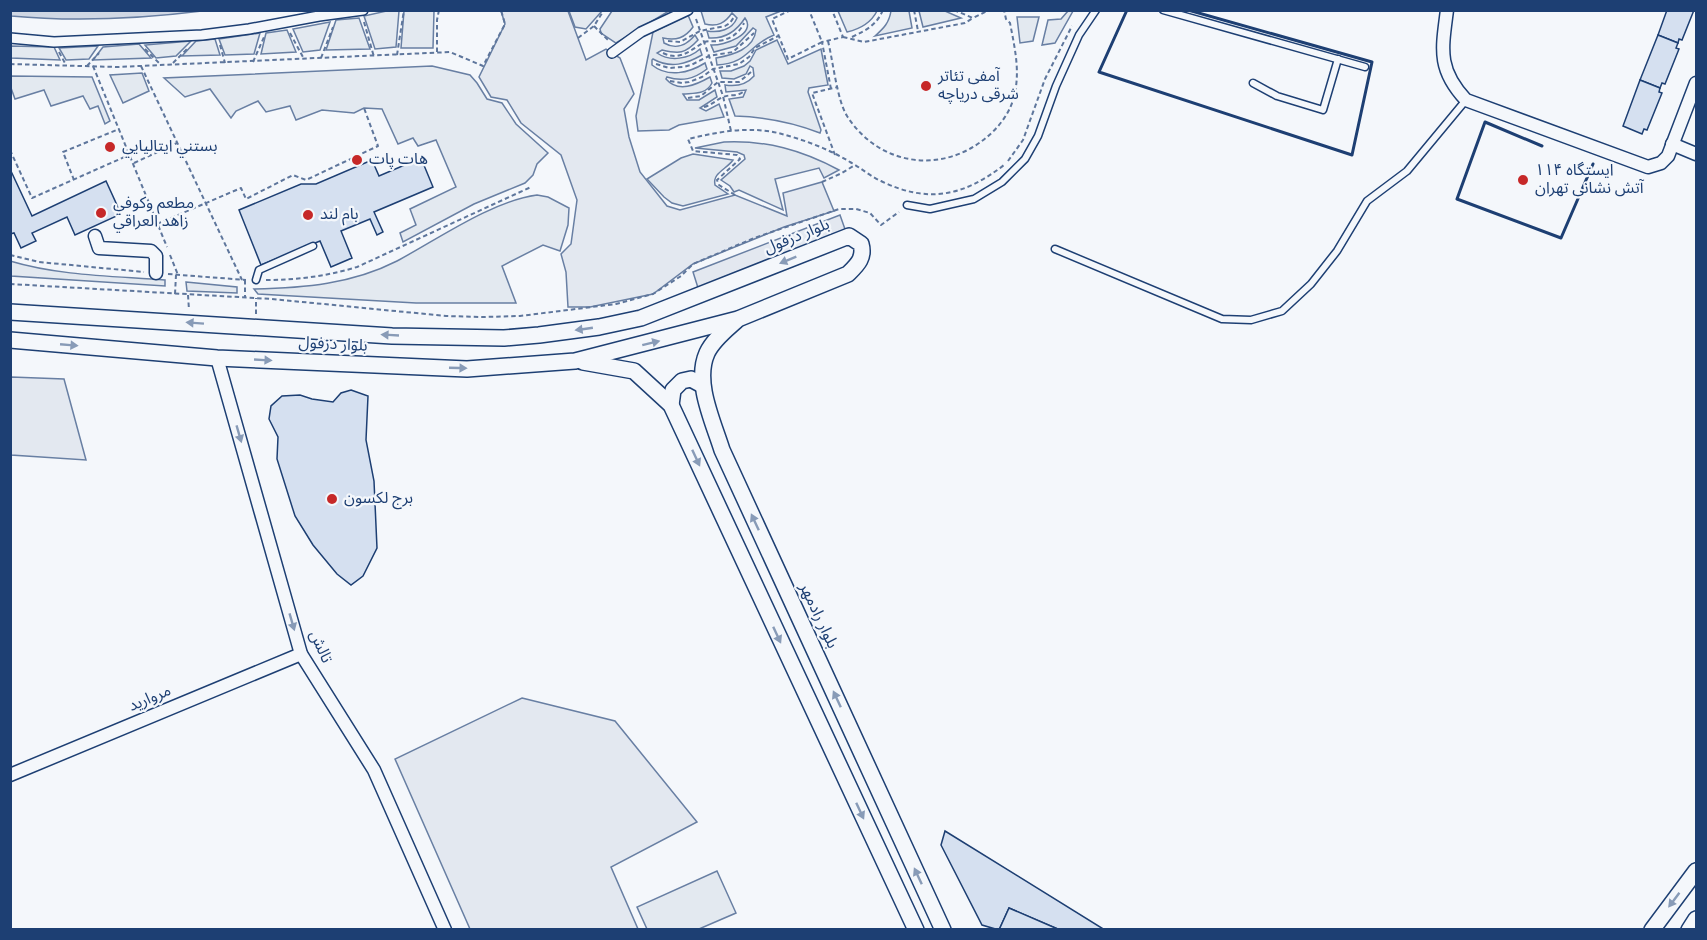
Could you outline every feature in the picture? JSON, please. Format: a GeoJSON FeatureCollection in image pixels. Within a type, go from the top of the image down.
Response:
{"type":"FeatureCollection","features":[{"type":"Feature","properties":{"kind":"street"},"geometry":{"type":"LineString","coordinates":[[615,51],[641,32],[688,10]]}},
{"type":"Feature","properties":{"kind":"street"},"geometry":{"type":"LineString","coordinates":[[1447,10],[1443,57],[1447,75],[1466,100],[1648,167],[1661,163],[1668,156],[1696,83]]}},
{"type":"Feature","properties":{"kind":"street"},"geometry":{"type":"LineString","coordinates":[[10,38],[54,42],[202,35],[362,11]]}},
{"type":"Feature","properties":{"kind":"street"},"geometry":{"type":"LineString","coordinates":[[1672,144],[1696,154]]}},
{"type":"Feature","properties":{"kind":"street"},"geometry":{"type":"LineString","coordinates":[[95,236],[99,248],[151,251],[156,256],[156,273]]}},
{"type":"Feature","properties":{"kind":"street","name":"بلوار دزفول"},"geometry":{"type":"LineString","coordinates":[[10,312],[392,336],[504,338],[539,336],[641,318],[849,236],[861,244],[863,250],[861,260],[848,274],[738,319],[575,361],[467,369],[218,358],[10,340]]}},
{"type":"Feature","properties":{"kind":"street","name":"بلوار رادمهر"},"geometry":{"type":"LineString","coordinates":[[738,319],[706,353],[702,385],[722,450],[943,930]]}},
{"type":"Feature","properties":{"kind":"street","name":"تالش"},"geometry":{"type":"LineString","coordinates":[[218,358],[302,654],[374,770],[445,930]]}},
{"type":"Feature","properties":{"kind":"street"},"geometry":{"type":"LineString","coordinates":[[575,361],[634,371],[671,405],[916,930]]}},
{"type":"Feature","properties":{"kind":"street"},"geometry":{"type":"LineString","coordinates":[[671,405],[673,390],[682,381],[691,379],[702,385]]}},
{"type":"Feature","properties":{"kind":"street","name":"مروارید"},"geometry":{"type":"LineString","coordinates":[[10,775],[302,654]]}},
{"type":"Feature","properties":{"kind":"street"},"geometry":{"type":"LineString","coordinates":[[1652,930],[1696,871]]}},
{"type":"Feature","properties":{"kind":"street"},"geometry":{"type":"LineString","coordinates":[[1689,930],[1696,920]]}},
{"type":"Feature","properties":{"kind":"lane"},"geometry":{"type":"LineString","coordinates":[[907,205],[930,209],[974,200],[1002,182],[1025,159],[1038,136],[1056,86],[1079,34],[1095,10]]}},
{"type":"Feature","properties":{"kind":"lane"},"geometry":{"type":"LineString","coordinates":[[1163,10],[1365,67]]}},
{"type":"Feature","properties":{"kind":"lane"},"geometry":{"type":"LineString","coordinates":[[1253,82],[1277,96],[1323,110],[1338,59]]}},
{"type":"Feature","properties":{"kind":"lane"},"geometry":{"type":"LineString","coordinates":[[1055,249],[1222,319],[1251,320],[1282,311],[1311,284],[1337,251],[1367,201],[1407,171],[1466,100]]}},
{"type":"Feature","properties":{"kind":"lane"},"geometry":{"type":"LineString","coordinates":[[256,280],[260,270],[313,246]]}},
{"type":"Feature","properties":{"kind":"path"},"geometry":{"type":"LineString","coordinates":[[397,55],[404,10]]}},
{"type":"Feature","properties":{"kind":"path"},"geometry":{"type":"LineString","coordinates":[[437,53],[436,20],[439,10]]}},
{"type":"Feature","properties":{"kind":"path"},"geometry":{"type":"LineString","coordinates":[[10,64],[93,66],[225,63],[450,52],[483,66],[505,24],[501,10]]}},
{"type":"Feature","properties":{"kind":"path"},"geometry":{"type":"LineString","coordinates":[[578,38],[594,26],[604,10]]}},
{"type":"Feature","properties":{"kind":"path"},"geometry":{"type":"LineString","coordinates":[[693,10],[723,96],[731,131]]}},
{"type":"Feature","properties":{"kind":"path"},"geometry":{"type":"LineString","coordinates":[[791,10],[772,19],[788,59],[822,42],[843,37],[864,42],[918,32],[965,23],[991,10]]}},
{"type":"Feature","properties":{"kind":"path"},"geometry":{"type":"LineString","coordinates":[[809,10],[822,42],[831,89]]}},
{"type":"Feature","properties":{"kind":"path"},"geometry":{"type":"LineString","coordinates":[[832,10],[843,37]]}},
{"type":"Feature","properties":{"kind":"path"},"geometry":{"type":"LineString","coordinates":[[851,38],[878,21],[882,10]]}},
{"type":"Feature","properties":{"kind":"path"},"geometry":{"type":"LineString","coordinates":[[914,10],[918,32]]}},
{"type":"Feature","properties":{"kind":"path"},"geometry":{"type":"LineString","coordinates":[[954,10],[973,18]]}},
{"type":"Feature","properties":{"kind":"path"},"geometry":{"type":"LineString","coordinates":[[828,41],[846,115],[865,138],[879,148],[905,159],[932,160],[962,154],[980,143],[997,128],[1013,101],[1017,84],[1018,59],[1010,23],[1004,10]]}},
{"type":"Feature","properties":{"kind":"path"},"geometry":{"type":"LineString","coordinates":[[362,11],[374,57]]}},
{"type":"Feature","properties":{"kind":"path"},"geometry":{"type":"LineString","coordinates":[[321,58],[338,13]]}},
{"type":"Feature","properties":{"kind":"path"},"geometry":{"type":"LineString","coordinates":[[668,41],[680,42],[700,31],[725,26],[734,16]]}},
{"type":"Feature","properties":{"kind":"path"},"geometry":{"type":"LineString","coordinates":[[735,195],[719,185],[717,180],[740,159],[737,155],[693,151],[688,139],[754,129],[779,133],[835,154],[880,181],[919,194],[935,195],[970,187],[990,176],[1006,163],[1023,140],[1046,79],[1070,28],[1077,19]]}},
{"type":"Feature","properties":{"kind":"path"},"geometry":{"type":"LineString","coordinates":[[285,22],[304,59]]}},
{"type":"Feature","properties":{"kind":"path"},"geometry":{"type":"LineString","coordinates":[[663,52],[681,56],[704,42],[720,41],[733,36],[739,32],[744,23]]}},
{"type":"Feature","properties":{"kind":"path"},"geometry":{"type":"LineString","coordinates":[[254,62],[268,26]]}},
{"type":"Feature","properties":{"kind":"path"},"geometry":{"type":"LineString","coordinates":[[594,26],[615,51]]}},
{"type":"Feature","properties":{"kind":"path"},"geometry":{"type":"LineString","coordinates":[[216,33],[225,63]]}},
{"type":"Feature","properties":{"kind":"path"},"geometry":{"type":"LineString","coordinates":[[656,64],[669,68],[691,65],[709,56],[733,52],[754,33]]}},
{"type":"Feature","properties":{"kind":"path"},"geometry":{"type":"LineString","coordinates":[[173,63],[202,35]]}},
{"type":"Feature","properties":{"kind":"path"},"geometry":{"type":"LineString","coordinates":[[670,81],[682,84],[695,80],[713,69],[739,64],[749,57],[755,48],[778,36]]}},
{"type":"Feature","properties":{"kind":"path"},"geometry":{"type":"LineString","coordinates":[[136,39],[160,64]]}},
{"type":"Feature","properties":{"kind":"path"},"geometry":{"type":"LineString","coordinates":[[141,65],[243,280],[245,298]]}},
{"type":"Feature","properties":{"kind":"path"},"geometry":{"type":"LineString","coordinates":[[93,66],[177,275],[175,294]]}},
{"type":"Feature","properties":{"kind":"path"},"geometry":{"type":"LineString","coordinates":[[688,98],[701,96],[718,82],[739,82],[751,72]]}},
{"type":"Feature","properties":{"kind":"path"},"geometry":{"type":"LineString","coordinates":[[835,154],[812,93],[838,87]]}},
{"type":"Feature","properties":{"kind":"path"},"geometry":{"type":"LineString","coordinates":[[704,107],[723,96],[738,96],[743,92]]}},
{"type":"Feature","properties":{"kind":"path"},"geometry":{"type":"LineString","coordinates":[[157,224],[241,188],[246,199],[293,175],[306,180],[378,146],[364,108]]}},
{"type":"Feature","properties":{"kind":"path"},"geometry":{"type":"LineString","coordinates":[[74,180],[63,152],[118,129]]}},
{"type":"Feature","properties":{"kind":"path"},"geometry":{"type":"LineString","coordinates":[[133,164],[177,143]]}},
{"type":"Feature","properties":{"kind":"path"},"geometry":{"type":"LineString","coordinates":[[10,150],[32,198],[129,155]]}},
{"type":"Feature","properties":{"kind":"path"},"geometry":{"type":"LineString","coordinates":[[822,182],[855,165]]}},
{"type":"Feature","properties":{"kind":"path"},"geometry":{"type":"LineString","coordinates":[[10,284],[245,298],[446,316],[520,316],[606,305],[653,294],[681,276],[693,264],[753,238],[839,209],[855,209],[870,213],[881,225],[907,205]]}},
{"type":"Feature","properties":{"kind":"shaded area"},"geometry":{"type":"Polygon","coordinates":[[[391,10],[399,11],[396,47],[375,49],[364,16],[391,10]]]}},
{"type":"Feature","properties":{"kind":"shaded area"},"geometry":{"type":"Polygon","coordinates":[[[701,10],[781,11],[766,17],[774,35],[758,44],[742,58],[728,64],[717,65],[716,58],[736,53],[747,46],[756,30],[753,28],[736,46],[714,52],[711,45],[737,38],[747,29],[748,24],[745,18],[730,34],[709,38],[707,31],[725,30],[737,18],[732,13],[721,23],[705,24],[701,10]]]}},
{"type":"Feature","properties":{"kind":"shaded area"},"geometry":{"type":"Polygon","coordinates":[[[10,11],[202,11],[130,18],[83,19],[11,16],[10,11]]]}},
{"type":"Feature","properties":{"kind":"shaded area"},"geometry":{"type":"Polygon","coordinates":[[[404,11],[434,11],[433,48],[401,48],[404,11]]]}},
{"type":"Feature","properties":{"kind":"shaded area"},"geometry":{"type":"Polygon","coordinates":[[[501,11],[568,11],[586,60],[606,49],[620,58],[634,94],[624,109],[629,137],[640,172],[667,206],[680,210],[735,195],[787,216],[783,193],[822,182],[834,211],[784,227],[693,264],[653,294],[590,307],[568,307],[566,272],[561,254],[571,244],[577,200],[561,155],[521,123],[507,100],[491,97],[479,77],[505,24],[501,11]]]}},
{"type":"Feature","properties":{"kind":"shaded area"},"geometry":{"type":"Polygon","coordinates":[[[569,11],[602,11],[586,29],[575,27],[569,11]]]}},
{"type":"Feature","properties":{"kind":"shaded area"},"geometry":{"type":"Polygon","coordinates":[[[612,11],[669,11],[616,43],[601,33],[600,29],[612,11]]]}},
{"type":"Feature","properties":{"kind":"shaded area"},"geometry":{"type":"Polygon","coordinates":[[[838,11],[877,11],[865,25],[847,32],[838,11]]]}},
{"type":"Feature","properties":{"kind":"shaded area"},"geometry":{"type":"Polygon","coordinates":[[[891,11],[909,11],[912,28],[875,36],[886,25],[891,11]]]}},
{"type":"Feature","properties":{"kind":"shaded area"},"geometry":{"type":"Polygon","coordinates":[[[919,11],[945,11],[961,18],[923,27],[919,11]]]}},
{"type":"Feature","properties":{"kind":"shaded area"},"geometry":{"type":"Polygon","coordinates":[[[1068,11],[1073,11],[1055,43],[1042,45],[1048,20],[1061,19],[1068,11]]]}},
{"type":"Feature","properties":{"kind":"shaded area"},"geometry":{"type":"Polygon","coordinates":[[[688,15],[693,27],[690,31],[680,38],[663,38],[664,43],[673,46],[681,45],[695,35],[698,40],[682,52],[662,50],[657,53],[668,58],[679,58],[700,49],[702,55],[690,61],[672,65],[653,59],[652,65],[665,72],[678,73],[705,63],[707,69],[693,77],[678,79],[667,77],[666,79],[682,87],[699,83],[710,77],[712,83],[706,90],[683,94],[687,100],[699,100],[715,90],[717,97],[700,108],[706,111],[719,104],[724,117],[679,125],[669,130],[638,131],[636,116],[653,32],[688,15]]]}},
{"type":"Feature","properties":{"kind":"shaded area"},"geometry":{"type":"Polygon","coordinates":[[[1017,17],[1039,17],[1033,41],[1020,43],[1017,17]]]}},
{"type":"Feature","properties":{"kind":"shaded area"},"geometry":{"type":"Polygon","coordinates":[[[359,18],[370,49],[326,50],[336,20],[359,18]]]}},
{"type":"Feature","properties":{"kind":"shaded area"},"geometry":{"type":"Polygon","coordinates":[[[330,22],[320,50],[303,52],[293,29],[330,22]]]}},
{"type":"Feature","properties":{"kind":"shaded area"},"geometry":{"type":"Polygon","coordinates":[[[287,30],[296,52],[261,54],[266,33],[287,30]]]}},
{"type":"Feature","properties":{"kind":"shaded area"},"geometry":{"type":"Polygon","coordinates":[[[260,33],[254,54],[225,55],[219,39],[260,33]]]}},
{"type":"Feature","properties":{"kind":"shaded area"},"geometry":{"type":"Polygon","coordinates":[[[215,39],[220,55],[182,56],[196,41],[215,39]]]}},
{"type":"Feature","properties":{"kind":"shaded area"},"geometry":{"type":"Polygon","coordinates":[[[777,40],[788,64],[821,49],[828,85],[809,88],[808,92],[821,130],[820,133],[778,121],[735,116],[729,99],[743,97],[746,90],[726,92],[725,85],[737,85],[748,81],[754,76],[753,68],[750,66],[746,74],[734,79],[722,78],[720,71],[731,71],[744,66],[756,50],[777,40]]]}},
{"type":"Feature","properties":{"kind":"shaded area"},"geometry":{"type":"Polygon","coordinates":[[[191,41],[176,56],[156,58],[145,45],[191,41]]]}},
{"type":"Feature","properties":{"kind":"shaded area"},"geometry":{"type":"Polygon","coordinates":[[[139,44],[151,58],[93,60],[103,47],[139,44]]]}},
{"type":"Feature","properties":{"kind":"shaded area"},"geometry":{"type":"Polygon","coordinates":[[[10,46],[54,47],[60,60],[11,58],[10,46]]]}},
{"type":"Feature","properties":{"kind":"shaded area"},"geometry":{"type":"Polygon","coordinates":[[[98,46],[89,59],[66,60],[59,48],[98,46]]]}},
{"type":"Feature","properties":{"kind":"shaded area"},"geometry":{"type":"Polygon","coordinates":[[[432,66],[470,75],[487,99],[502,103],[516,124],[548,153],[537,164],[533,175],[525,183],[474,204],[403,242],[400,233],[416,225],[410,209],[456,187],[436,140],[418,146],[413,138],[398,144],[382,109],[364,108],[354,113],[322,110],[296,120],[290,106],[266,112],[258,101],[236,111],[231,118],[210,89],[185,97],[164,78],[432,66]]]}},
{"type":"Feature","properties":{"kind":"shaded area"},"geometry":{"type":"Polygon","coordinates":[[[142,73],[149,91],[123,103],[110,75],[142,73]]]}},
{"type":"Feature","properties":{"kind":"shaded area"},"geometry":{"type":"Polygon","coordinates":[[[10,76],[92,77],[110,121],[105,124],[98,106],[90,109],[83,96],[51,106],[44,90],[15,99],[10,76]]]}},
{"type":"Feature","properties":{"kind":"shaded area"},"geometry":{"type":"Polygon","coordinates":[[[724,142],[754,143],[783,148],[811,157],[839,170],[824,178],[819,168],[775,179],[783,210],[739,190],[734,192],[721,180],[745,159],[744,155],[737,152],[695,148],[724,142]]]}},
{"type":"Feature","properties":{"kind":"shaded area"},"geometry":{"type":"Polygon","coordinates":[[[693,154],[733,160],[718,174],[715,181],[715,185],[728,194],[683,206],[672,203],[647,179],[681,158],[693,154]]]}},
{"type":"Feature","properties":{"kind":"shaded area"},"geometry":{"type":"Polygon","coordinates":[[[537,195],[548,197],[569,208],[568,225],[560,251],[543,245],[502,266],[516,303],[416,303],[258,294],[254,289],[309,286],[363,275],[397,261],[484,213],[537,195]]]}},
{"type":"Feature","properties":{"kind":"shaded area"},"geometry":{"type":"Polygon","coordinates":[[[840,215],[846,232],[699,291],[693,272],[840,215]]]}},
{"type":"Feature","properties":{"kind":"shaded area"},"geometry":{"type":"Polygon","coordinates":[[[10,261],[68,273],[165,280],[165,286],[11,276],[10,261]]]}},
{"type":"Feature","properties":{"kind":"shaded area"},"geometry":{"type":"Polygon","coordinates":[[[186,282],[237,287],[237,293],[187,291],[186,282]]]}},
{"type":"Feature","properties":{"kind":"shaded area"},"geometry":{"type":"Polygon","coordinates":[[[11,377],[64,379],[86,460],[11,455],[11,377]]]}},
{"type":"Feature","properties":{"kind":"shaded area"},"geometry":{"type":"Polygon","coordinates":[[[522,698],[615,721],[697,822],[611,867],[638,929],[470,929],[395,759],[522,698]]]}},
{"type":"Feature","properties":{"kind":"shaded area"},"geometry":{"type":"Polygon","coordinates":[[[717,871],[736,913],[699,929],[647,929],[637,907],[717,871]]]}},
{"type":"Feature","properties":{"kind":"building"},"geometry":{"type":"Polygon","coordinates":[[[1667,10],[1694,10],[1682,40],[1679,39],[1678,43],[1658,35],[1667,10]]]}},
{"type":"Feature","properties":{"kind":"building"},"geometry":{"type":"Polygon","coordinates":[[[1658,35],[1678,43],[1676,48],[1679,49],[1665,84],[1662,83],[1660,88],[1640,80],[1658,35]]]}},
{"type":"Feature","properties":{"kind":"building"},"geometry":{"type":"Polygon","coordinates":[[[1640,80],[1660,88],[1659,92],[1662,93],[1647,130],[1644,129],[1642,134],[1623,126],[1640,80]]]}},
{"type":"Feature","properties":{"kind":"building","name":"بام لند"},"geometry":{"type":"Polygon","coordinates":[[[421,158],[433,187],[374,212],[383,232],[377,235],[370,219],[341,231],[352,258],[331,267],[320,241],[261,265],[239,210],[301,184],[316,184],[372,160],[379,176],[421,158]]]}},
{"type":"Feature","properties":{"kind":"building"},"geometry":{"type":"Polygon","coordinates":[[[10,169],[32,216],[106,181],[121,214],[75,235],[67,217],[32,233],[36,241],[21,248],[14,233],[10,234],[10,169]]]}},
{"type":"Feature","properties":{"kind":"building","name":"برج لکسون"},"geometry":{"type":"Polygon","coordinates":[[[351,390],[368,396],[366,440],[374,481],[377,548],[363,576],[351,585],[337,574],[313,545],[295,516],[277,459],[278,437],[269,419],[271,406],[282,396],[300,395],[333,402],[341,393],[351,390]]]}},
{"type":"Feature","properties":{"kind":"building"},"geometry":{"type":"Polygon","coordinates":[[[945,831],[1105,930],[1060,930],[1009,908],[999,930],[982,925],[941,845],[945,831]]]}},
{"type":"Feature","properties":{"kind":"building"},"geometry":{"type":"Polygon","coordinates":[[[1009,908],[1060,930],[999,930],[1009,908]]]}},
{"type":"Feature","properties":{"kind":"wall"},"geometry":{"type":"LineString","coordinates":[[1127,10],[1099,72],[1352,155],[1372,62],[1188,10]]}},
{"type":"Feature","properties":{"kind":"wall"},"geometry":{"type":"LineString","coordinates":[[1542,146],[1485,122],[1457,199],[1561,238],[1593,164]]}},
{"type":"Feature","properties":{"kind":"place","name":"آمفی تئاتر شرقی دریاچه"},"geometry":{"type":"Point","coordinates":[926,86]}},
{"type":"Feature","properties":{"kind":"place","name":"بستني ايتاليايي"},"geometry":{"type":"Point","coordinates":[110,147]}},
{"type":"Feature","properties":{"kind":"place","name":"هات پات"},"geometry":{"type":"Point","coordinates":[357,160]}},
{"type":"Feature","properties":{"kind":"place","name":"ایستگاه ۱۱۴ آتش نشانی تهران"},"geometry":{"type":"Point","coordinates":[1523,180]}},
{"type":"Feature","properties":{"kind":"place","name":"مطعم وكوفي زاهد العراقي"},"geometry":{"type":"Point","coordinates":[101,213]}},
{"type":"Feature","properties":{"kind":"place","name":"بام لند"},"geometry":{"type":"Point","coordinates":[308,215]}},
{"type":"Feature","properties":{"kind":"place","name":"برج لکسون"},"geometry":{"type":"Point","coordinates":[332,499]}}]}
